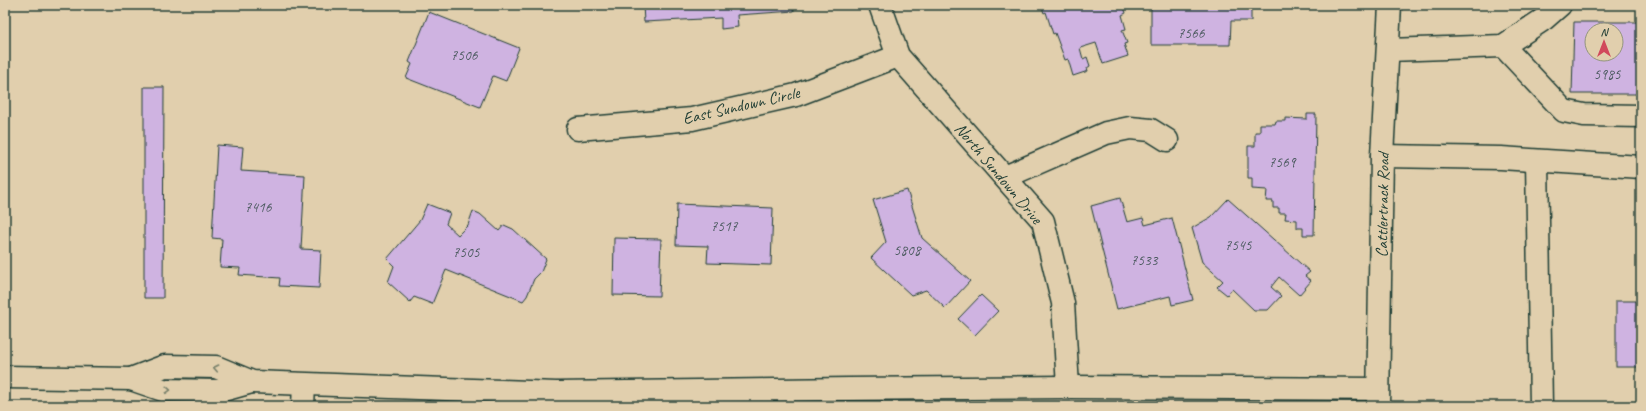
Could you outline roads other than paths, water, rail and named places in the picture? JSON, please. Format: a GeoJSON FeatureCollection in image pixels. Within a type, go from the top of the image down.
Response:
{"type":"FeatureCollection","features":[{"type":"Feature","properties":{"kind":"street","name":"North Sundown Drive"},"geometry":{"type":"LineString","coordinates":[[880,5],[898,56],[1043,221],[1062,303],[1068,387]]}},
{"type":"Feature","properties":{"kind":"street","name":"Cattlertrack Road"},"geometry":{"type":"LineString","coordinates":[[1378,398],[1382,156],[1389,50],[1390,5]]}},
{"type":"Feature","properties":{"kind":"street"},"geometry":{"type":"LineString","coordinates":[[1389,50],[1502,46],[1544,19],[1560,5]]}},
{"type":"Feature","properties":{"kind":"street"},"geometry":{"type":"LineString","coordinates":[[1502,46],[1564,111],[1584,115],[1641,116]]}},
{"type":"Feature","properties":{"kind":"street","name":"East Sundown Circle"},"geometry":{"type":"LineString","coordinates":[[578,129],[692,119],[796,95],[898,56]]}},
{"type":"Feature","properties":{"kind":"street"},"geometry":{"type":"LineString","coordinates":[[1005,177],[1106,133],[1130,128],[1151,130],[1167,140]]}},
{"type":"Feature","properties":{"kind":"street"},"geometry":{"type":"LineString","coordinates":[[1382,156],[1501,158],[1641,167]]}},
{"type":"Feature","properties":{"kind":"street"},"geometry":{"type":"LineString","coordinates":[[1538,161],[1541,406]]}},
{"type":"Feature","properties":{"kind":"street"},"geometry":{"type":"LineString","coordinates":[[5,377],[131,379],[163,390],[220,391],[252,382],[697,399],[887,398],[1068,387],[1378,398]]}},
{"type":"Feature","properties":{"kind":"street"},"geometry":{"type":"LineString","coordinates":[[303,406],[304,385]]}}]}
